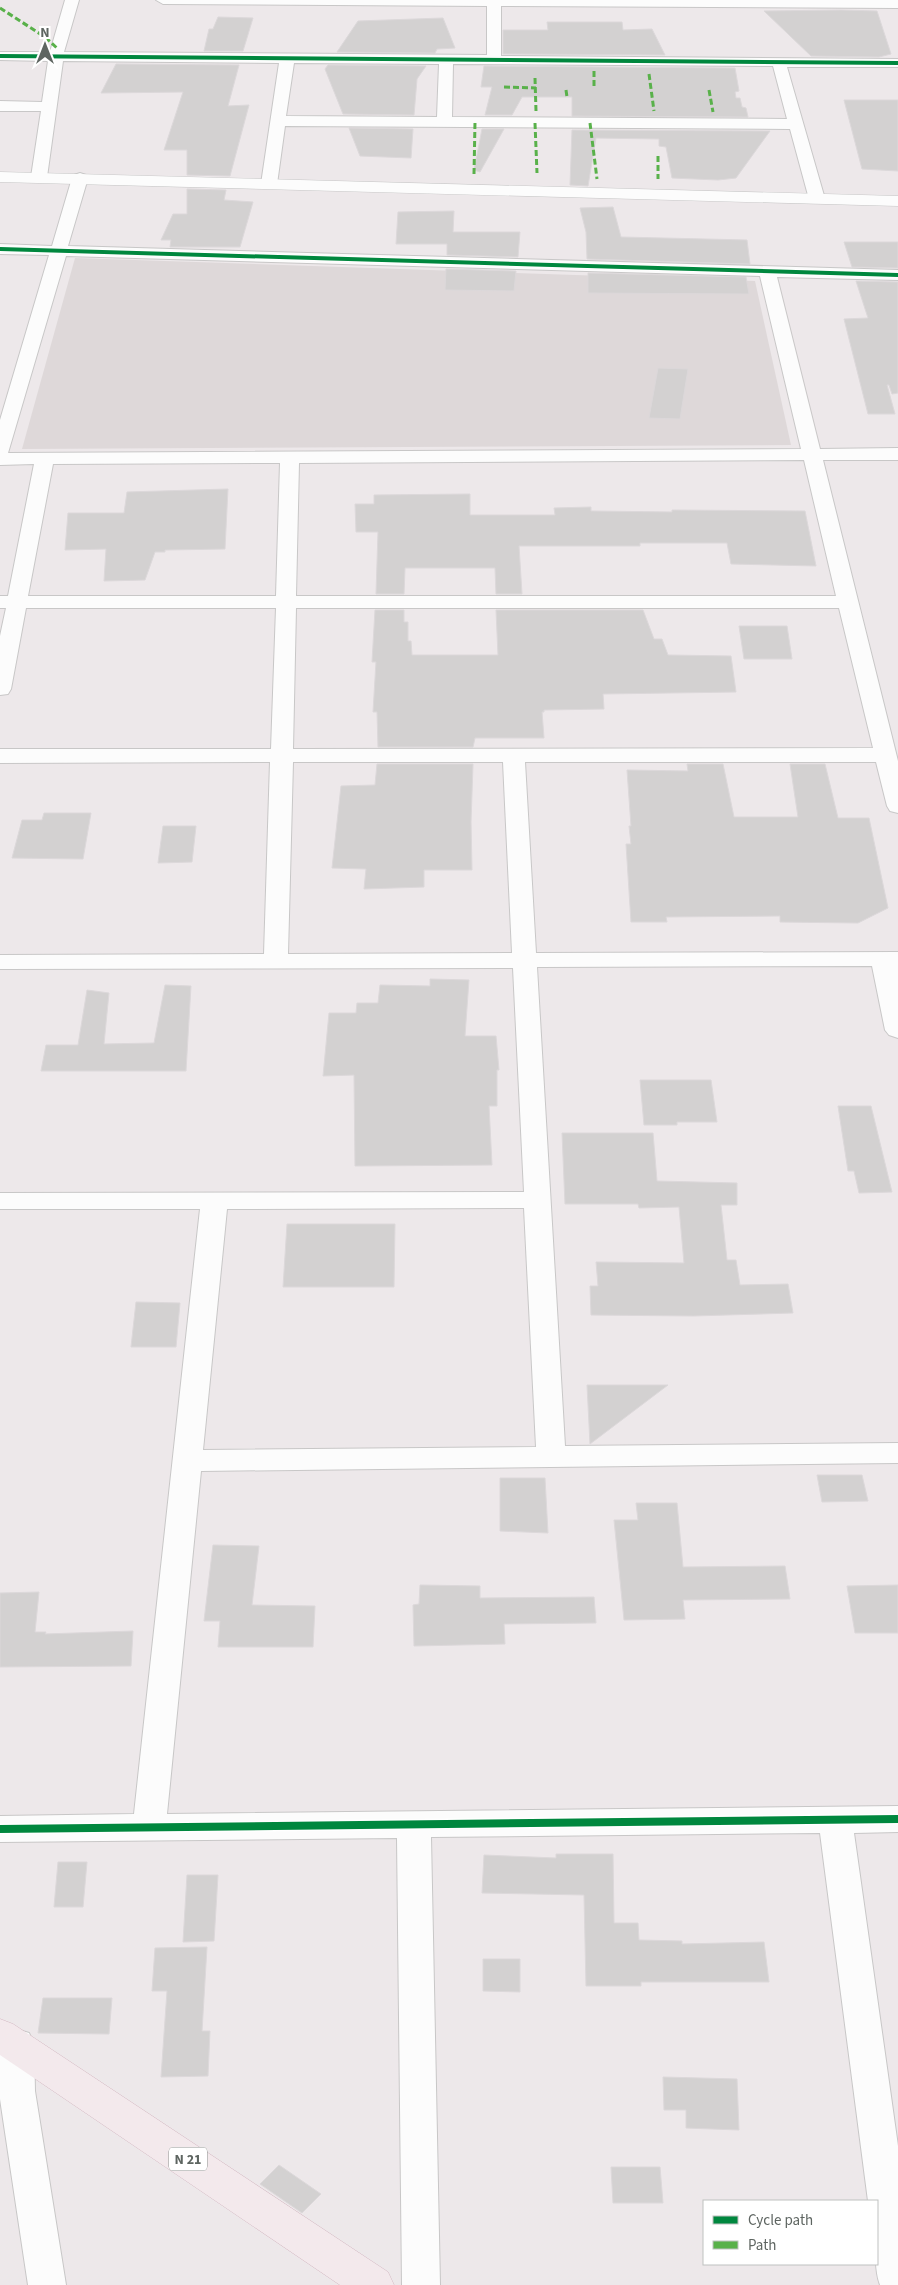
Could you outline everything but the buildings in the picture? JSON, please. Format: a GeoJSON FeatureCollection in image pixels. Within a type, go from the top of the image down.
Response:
{"type":"FeatureCollection","features":[{"type":"Feature","properties":{"kind":"main road","name":"N 21"},"geometry":{"type":"LineString","coordinates":[[8,2040],[374,2285]]}},
{"type":"Feature","properties":{"kind":"street"},"geometry":{"type":"LineString","coordinates":[[39,177],[56,56],[72,0]]}},
{"type":"Feature","properties":{"kind":"street"},"geometry":{"type":"LineString","coordinates":[[163,0],[898,4]]}},
{"type":"Feature","properties":{"kind":"street"},"geometry":{"type":"LineString","coordinates":[[494,1],[494,60]]}},
{"type":"Feature","properties":{"kind":"street"},"geometry":{"type":"LineString","coordinates":[[0,56],[898,63]]}},
{"type":"Feature","properties":{"kind":"street"},"geometry":{"type":"LineString","coordinates":[[269,184],[287,58]]}},
{"type":"Feature","properties":{"kind":"street"},"geometry":{"type":"LineString","coordinates":[[444,122],[446,60]]}},
{"type":"Feature","properties":{"kind":"street"},"geometry":{"type":"LineString","coordinates":[[779,63],[817,199]]}},
{"type":"Feature","properties":{"kind":"street"},"geometry":{"type":"LineString","coordinates":[[0,106],[49,107]]}},
{"type":"Feature","properties":{"kind":"street"},"geometry":{"type":"LineString","coordinates":[[277,122],[796,124]]}},
{"type":"Feature","properties":{"kind":"street"},"geometry":{"type":"LineString","coordinates":[[0,177],[898,201]]}},
{"type":"Feature","properties":{"kind":"street"},"geometry":{"type":"LineString","coordinates":[[0,452],[80,178]]}},
{"type":"Feature","properties":{"kind":"street"},"geometry":{"type":"LineString","coordinates":[[0,250],[898,275]]}},
{"type":"Feature","properties":{"kind":"street"},"geometry":{"type":"LineString","coordinates":[[767,272],[898,806]]}},
{"type":"Feature","properties":{"kind":"street"},"geometry":{"type":"LineString","coordinates":[[0,459],[898,454]]}},
{"type":"Feature","properties":{"kind":"street"},"geometry":{"type":"LineString","coordinates":[[276,961],[290,457]]}},
{"type":"Feature","properties":{"kind":"street"},"geometry":{"type":"LineString","coordinates":[[0,689],[8,602],[44,459]]}},
{"type":"Feature","properties":{"kind":"street"},"geometry":{"type":"LineString","coordinates":[[8,602],[848,602]]}},
{"type":"Feature","properties":{"kind":"street"},"geometry":{"type":"LineString","coordinates":[[0,756],[886,755]]}},
{"type":"Feature","properties":{"kind":"street"},"geometry":{"type":"LineString","coordinates":[[514,756],[551,1457]]}},
{"type":"Feature","properties":{"kind":"street"},"geometry":{"type":"LineString","coordinates":[[0,962],[890,959],[898,1030]]}},
{"type":"Feature","properties":{"kind":"street"},"geometry":{"type":"LineString","coordinates":[[0,1201],[537,1200]]}},
{"type":"Feature","properties":{"kind":"street"},"geometry":{"type":"LineString","coordinates":[[149,1827],[214,1201]]}},
{"type":"Feature","properties":{"kind":"street"},"geometry":{"type":"LineString","coordinates":[[187,1461],[898,1453]]}},
{"type":"Feature","properties":{"kind":"street"},"geometry":{"type":"LineString","coordinates":[[0,1829],[898,1819]]}},
{"type":"Feature","properties":{"kind":"street"},"geometry":{"type":"LineString","coordinates":[[835,1820],[898,2282]]}},
{"type":"Feature","properties":{"kind":"street"},"geometry":{"type":"LineString","coordinates":[[414,1824],[421,2285]]}},
{"type":"Feature","properties":{"kind":"street"},"geometry":{"type":"LineString","coordinates":[[8,2040],[8,2094],[46,2285]]}},
{"type":"Feature","properties":{"kind":"shaded area"},"geometry":{"type":"Polygon","coordinates":[[[75,258],[755,281],[791,445],[22,449],[75,258]]]}},
{"type":"Feature","properties":{"kind":"marked path"},"geometry":{"type":"LineString","coordinates":[[0,8],[38,32],[58,49]]}},
{"type":"Feature","properties":{"kind":"marked path"},"geometry":{"type":"LineString","coordinates":[[594,71],[594,89]]}},
{"type":"Feature","properties":{"kind":"marked path"},"geometry":{"type":"LineString","coordinates":[[649,74],[654,111]]}},
{"type":"Feature","properties":{"kind":"marked path"},"geometry":{"type":"LineString","coordinates":[[535,78],[536,111]]}},
{"type":"Feature","properties":{"kind":"marked path"},"geometry":{"type":"LineString","coordinates":[[504,87],[536,88]]}},
{"type":"Feature","properties":{"kind":"marked path"},"geometry":{"type":"LineString","coordinates":[[566,90],[567,97]]}},
{"type":"Feature","properties":{"kind":"marked path"},"geometry":{"type":"LineString","coordinates":[[709,90],[713,112]]}},
{"type":"Feature","properties":{"kind":"marked path"},"geometry":{"type":"LineString","coordinates":[[474,174],[475,122]]}},
{"type":"Feature","properties":{"kind":"marked path"},"geometry":{"type":"LineString","coordinates":[[535,123],[537,173]]}},
{"type":"Feature","properties":{"kind":"marked path"},"geometry":{"type":"LineString","coordinates":[[590,123],[597,179]]}},
{"type":"Feature","properties":{"kind":"marked path"},"geometry":{"type":"LineString","coordinates":[[658,156],[658,179]]}},
{"type":"Feature","properties":{"kind":"cycle path"},"geometry":{"type":"LineString","coordinates":[[0,56],[898,63]]}},
{"type":"Feature","properties":{"kind":"cycle path"},"geometry":{"type":"LineString","coordinates":[[0,249],[898,275]]}},
{"type":"Feature","properties":{"kind":"cycle path"},"geometry":{"type":"LineString","coordinates":[[0,1829],[898,1819]]}}]}
